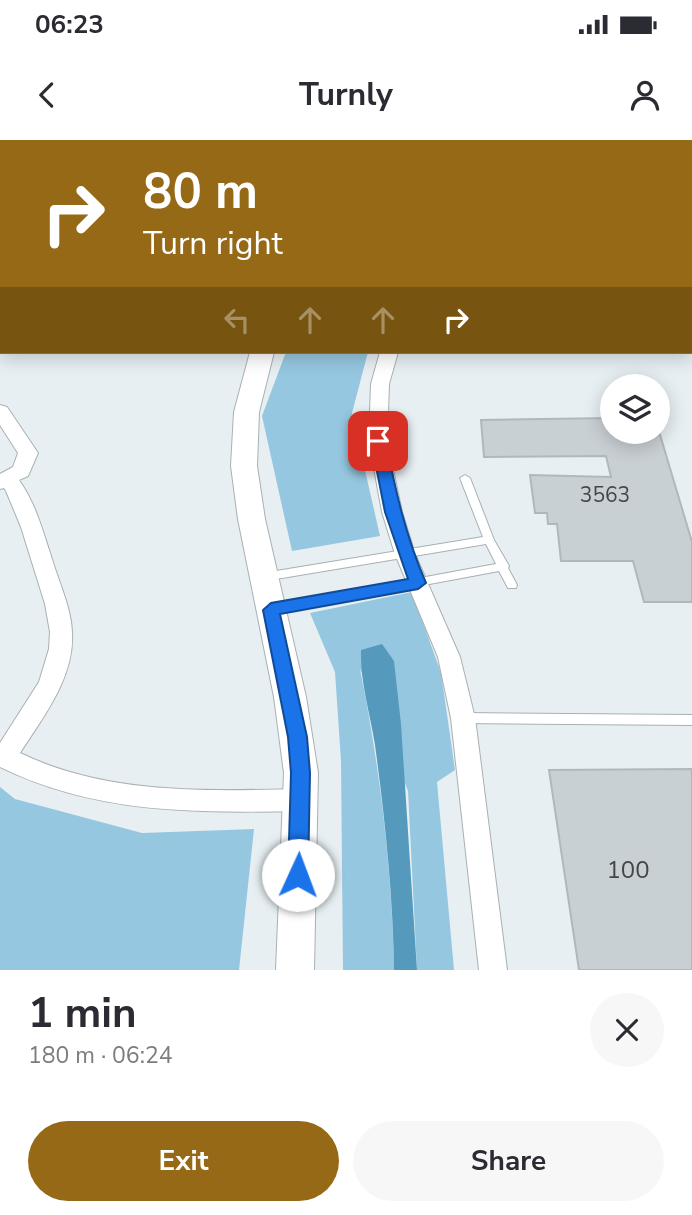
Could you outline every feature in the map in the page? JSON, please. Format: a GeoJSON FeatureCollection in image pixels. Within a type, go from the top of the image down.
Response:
{"type":"FeatureCollection","features":[{"type":"Feature","properties":{"kind":"street"},"geometry":{"type":"LineString","coordinates":[[261,354],[247,399],[243,439],[249,517],[297,737],[300,800],[295,970]]}},
{"type":"Feature","properties":{"kind":"street"},"geometry":{"type":"LineString","coordinates":[[388,354],[380,384],[378,441],[386,488],[405,554],[449,657],[463,718],[493,970]]}},
{"type":"Feature","properties":{"kind":"street"},"geometry":{"type":"LineString","coordinates":[[0,411],[28,453],[21,471],[4,480],[24,504],[58,614],[61,633],[59,657],[50,683],[2,756],[47,775],[98,790],[160,800],[300,800]]}},
{"type":"Feature","properties":{"kind":"lane"},"geometry":{"type":"LineString","coordinates":[[465,478],[489,540],[512,585]]}},
{"type":"Feature","properties":{"kind":"lane"},"geometry":{"type":"LineString","coordinates":[[264,577],[489,540]]}},
{"type":"Feature","properties":{"kind":"lane"},"geometry":{"type":"LineString","coordinates":[[271,610],[504,566]]}},
{"type":"Feature","properties":{"kind":"lane"},"geometry":{"type":"LineString","coordinates":[[463,718],[692,720]]}},
{"type":"Feature","properties":{"kind":"shaded area"},"geometry":{"type":"Polygon","coordinates":[[[285,354],[367,354],[352,413],[380,536],[292,551],[262,416],[285,354]]]}},
{"type":"Feature","properties":{"kind":"shaded area"},"geometry":{"type":"Polygon","coordinates":[[[412,592],[441,673],[455,770],[437,782],[454,970],[417,970],[408,791],[360,669],[384,819],[394,970],[343,970],[341,761],[335,672],[310,613],[412,592]]]}},
{"type":"Feature","properties":{"kind":"shaded area"},"geometry":{"type":"Polygon","coordinates":[[[382,644],[394,661],[401,724],[417,970],[394,970],[385,829],[375,745],[362,674],[361,650],[382,644]]]}},
{"type":"Feature","properties":{"kind":"shaded area"},"geometry":{"type":"Polygon","coordinates":[[[0,787],[15,799],[142,833],[254,829],[239,970],[0,970],[0,787]]]}},
{"type":"Feature","properties":{"kind":"building"},"geometry":{"type":"Polygon","coordinates":[[[600,418],[600,444],[663,444],[692,542],[692,602],[644,602],[633,561],[561,561],[557,524],[548,524],[547,513],[535,513],[530,475],[611,477],[606,456],[484,457],[481,420],[600,418]]]}},
{"type":"Feature","properties":{"kind":"building"},"geometry":{"type":"Polygon","coordinates":[[[692,769],[692,970],[579,970],[549,770],[692,769]]]}},
{"type":"Feature","properties":{"kind":"route"},"geometry":{"type":"LineString","coordinates":[[298,875],[301,773],[287,681],[271,610],[418,583],[405,554],[392,512],[378,441]]}}]}
